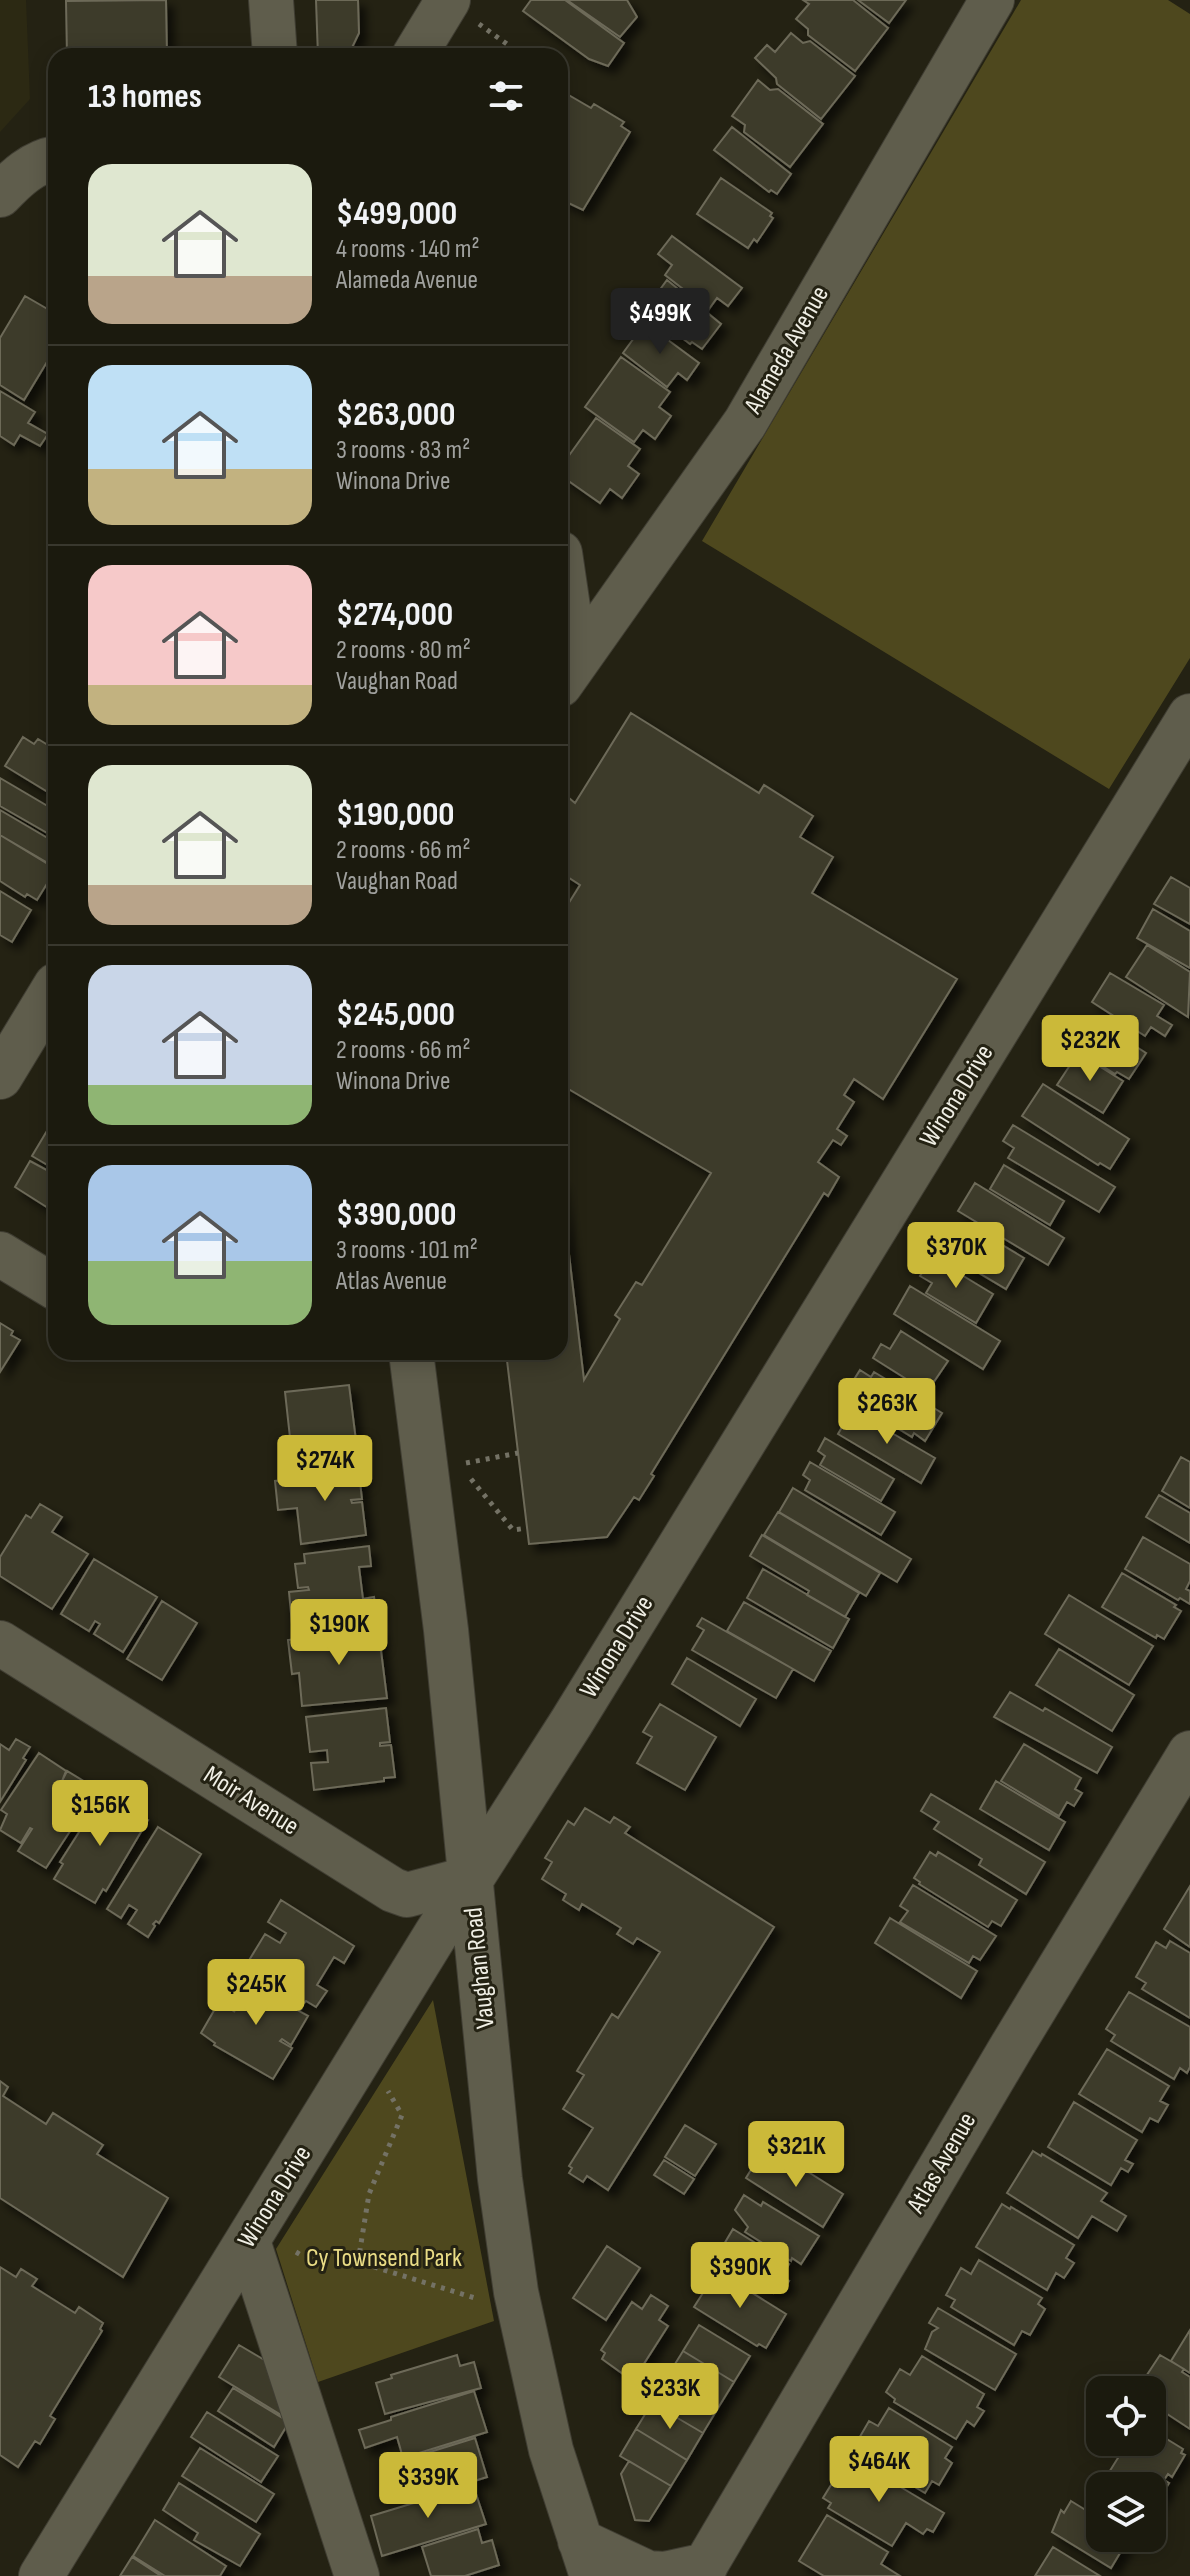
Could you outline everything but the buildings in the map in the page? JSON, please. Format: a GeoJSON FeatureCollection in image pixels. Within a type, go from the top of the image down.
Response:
{"type":"FeatureCollection","features":[{"type":"Feature","properties":{"kind":"street"},"geometry":{"type":"LineString","coordinates":[[271,0],[274,48]]}},
{"type":"Feature","properties":{"kind":"street","name":"Alameda Avenue"},"geometry":{"type":"LineString","coordinates":[[568,674],[745,423],[992,0]]}},
{"type":"Feature","properties":{"kind":"street"},"geometry":{"type":"LineString","coordinates":[[422,48],[459,8]]}},
{"type":"Feature","properties":{"kind":"street"},"geometry":{"type":"LineString","coordinates":[[0,195],[16,177],[48,159]]}},
{"type":"Feature","properties":{"kind":"street","name":"Winona Drive"},"geometry":{"type":"LineString","coordinates":[[41,2576],[471,1878],[571,1723],[1190,716]]}},
{"type":"Feature","properties":{"kind":"street"},"geometry":{"type":"LineString","coordinates":[[0,1077],[48,998]]}},
{"type":"Feature","properties":{"kind":"street"},"geometry":{"type":"LineString","coordinates":[[0,1254],[48,1283]]}},
{"type":"Feature","properties":{"kind":"street","name":"Vaughan Road"},"geometry":{"type":"LineString","coordinates":[[412,1360],[446,1630],[500,2179],[516,2292],[551,2450],[586,2558]]}},
{"type":"Feature","properties":{"kind":"street","name":"Moir Avenue"},"geometry":{"type":"LineString","coordinates":[[0,1643],[393,1890],[407,1895],[471,1878]]}},
{"type":"Feature","properties":{"kind":"street","name":"Atlas Avenue"},"geometry":{"type":"LineString","coordinates":[[703,2570],[1003,2059],[1190,1753]]}},
{"type":"Feature","properties":{"kind":"street"},"geometry":{"type":"LineString","coordinates":[[248,2241],[357,2576]]}},
{"type":"Feature","properties":{"kind":"street"},"geometry":{"type":"LineString","coordinates":[[586,2558],[648,2573],[703,2570]]}},
{"type":"Feature","properties":{"kind":"path"},"geometry":{"type":"LineString","coordinates":[[459,8],[511,47]]}},
{"type":"Feature","properties":{"kind":"path"},"geometry":{"type":"LineString","coordinates":[[465,1463],[518,1453]]}},
{"type":"Feature","properties":{"kind":"path"},"geometry":{"type":"LineString","coordinates":[[471,1479],[513,1530],[527,1528]]}},
{"type":"Feature","properties":{"kind":"path"},"geometry":{"type":"LineString","coordinates":[[358,2262],[369,2194],[402,2115],[383,2079]]}},
{"type":"Feature","properties":{"kind":"path"},"geometry":{"type":"LineString","coordinates":[[291,2249],[301,2255],[358,2262],[482,2300]]}},
{"type":"Feature","properties":{"kind":"shaded area"},"geometry":{"type":"Polygon","coordinates":[[[0,0],[26,0],[30,99],[0,132],[0,0]]]}},
{"type":"Feature","properties":{"kind":"green space"},"geometry":{"type":"Polygon","coordinates":[[[1021,0],[1168,0],[1190,14],[1190,658],[1109,789],[702,541],[1021,0]]]}},
{"type":"Feature","properties":{"kind":"green space","name":"Cy Townsend Park"},"geometry":{"type":"Polygon","coordinates":[[[433,2000],[494,2321],[318,2382],[276,2249],[433,2000]]]}}]}
